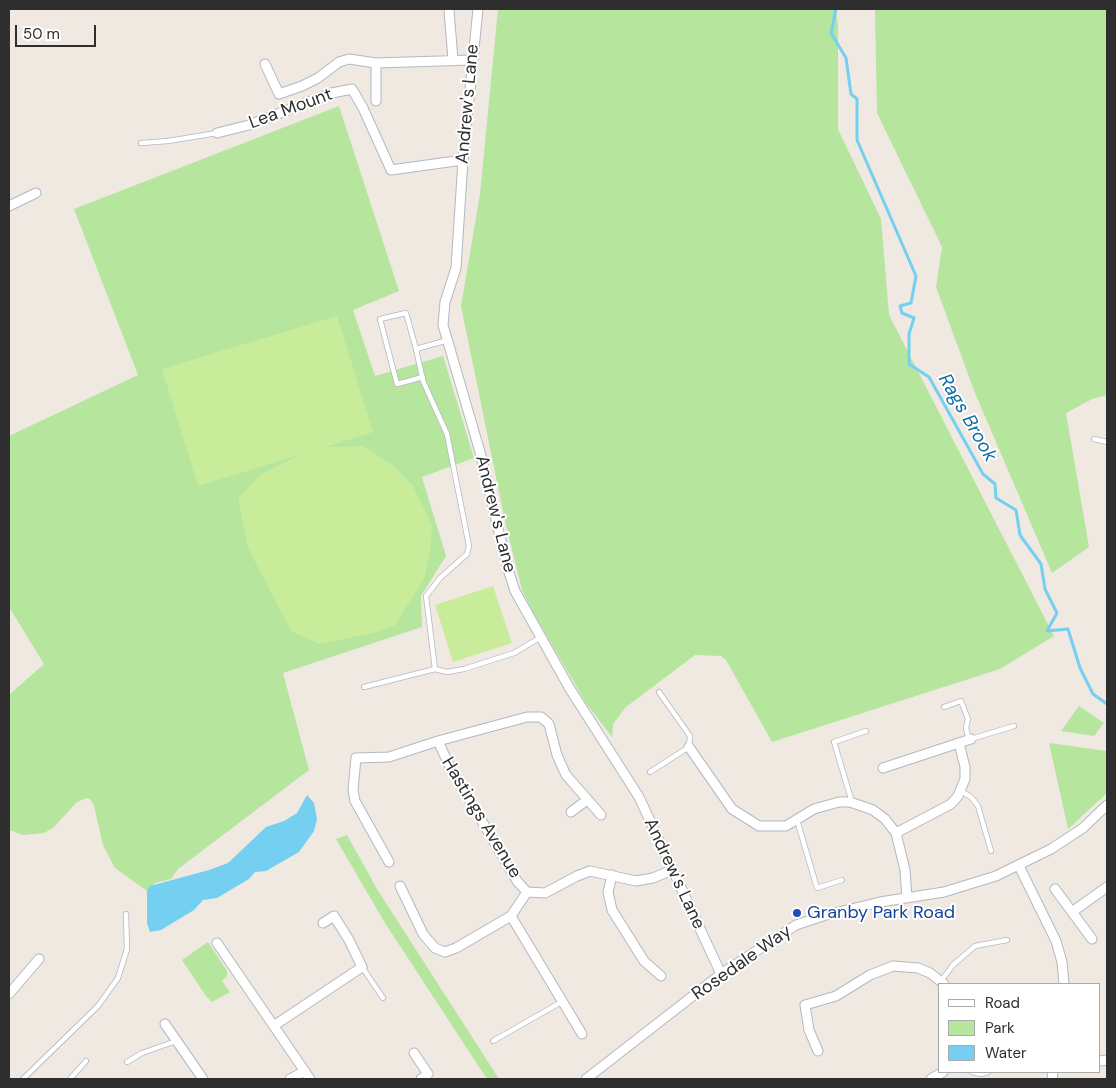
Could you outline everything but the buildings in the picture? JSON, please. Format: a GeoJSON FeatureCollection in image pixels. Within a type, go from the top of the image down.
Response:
{"type":"FeatureCollection","features":[{"type":"Feature","properties":{"kind":"street","name":"Andrew's Lane"},"geometry":{"type":"LineString","coordinates":[[478,9],[463,160],[456,268],[445,302],[443,325],[480,452],[507,566],[515,591],[570,688],[639,797],[721,974]]}},
{"type":"Feature","properties":{"kind":"street"},"geometry":{"type":"LineString","coordinates":[[449,10],[453,60]]}},
{"type":"Feature","properties":{"kind":"street"},"geometry":{"type":"LineString","coordinates":[[265,64],[278,94],[318,78],[344,61],[354,59],[376,63],[472,60]]}},
{"type":"Feature","properties":{"kind":"street"},"geometry":{"type":"LineString","coordinates":[[376,63],[376,101]]}},
{"type":"Feature","properties":{"kind":"street","name":"Lea Mount"},"geometry":{"type":"LineString","coordinates":[[217,132],[248,125],[332,93],[352,89],[363,108],[391,170],[463,160]]}},
{"type":"Feature","properties":{"kind":"street"},"geometry":{"type":"LineString","coordinates":[[9,206],[36,193]]}},
{"type":"Feature","properties":{"kind":"street","name":"Hastings Avenue"},"geometry":{"type":"LineString","coordinates":[[389,862],[355,801],[353,790],[356,758],[389,757],[438,741],[519,719],[540,717],[546,720],[551,729],[557,755],[566,775],[601,815]]}},
{"type":"Feature","properties":{"kind":"street"},"geometry":{"type":"LineString","coordinates":[[883,768],[970,739]]}},
{"type":"Feature","properties":{"kind":"street","name":"Hastings Avenue"},"geometry":{"type":"LineString","coordinates":[[438,741],[448,766],[517,881],[527,892],[545,893],[590,871],[636,881],[653,878],[672,870]]}},
{"type":"Feature","properties":{"kind":"street"},"geometry":{"type":"LineString","coordinates":[[896,833],[951,804],[961,791],[965,779],[965,766],[959,743]]}},
{"type":"Feature","properties":{"kind":"street"},"geometry":{"type":"LineString","coordinates":[[689,747],[732,809],[740,816],[759,826],[772,828],[786,826],[825,805],[839,802],[853,803],[873,810],[885,819],[896,833],[905,870],[907,898]]}},
{"type":"Feature","properties":{"kind":"street"},"geometry":{"type":"LineString","coordinates":[[571,812],[586,800]]}},
{"type":"Feature","properties":{"kind":"street","name":"Rosedale Way"},"geometry":{"type":"LineString","coordinates":[[586,1079],[721,974],[796,925],[826,915],[968,886],[1019,866],[1051,849],[1084,828],[1107,805]]}},
{"type":"Feature","properties":{"kind":"street"},"geometry":{"type":"LineString","coordinates":[[1019,866],[1056,941],[1062,962],[1064,983]]}},
{"type":"Feature","properties":{"kind":"street"},"geometry":{"type":"LineString","coordinates":[[612,875],[608,892],[612,910],[644,960],[661,976]]}},
{"type":"Feature","properties":{"kind":"street"},"geometry":{"type":"LineString","coordinates":[[400,886],[415,922],[430,943],[440,951],[456,948],[511,916],[527,892]]}},
{"type":"Feature","properties":{"kind":"street"},"geometry":{"type":"LineString","coordinates":[[1072,912],[1107,887]]}},
{"type":"Feature","properties":{"kind":"street"},"geometry":{"type":"LineString","coordinates":[[1055,890],[1092,939]]}},
{"type":"Feature","properties":{"kind":"street"},"geometry":{"type":"LineString","coordinates":[[274,1025],[362,967],[349,940],[334,916],[323,923]]}},
{"type":"Feature","properties":{"kind":"street"},"geometry":{"type":"LineString","coordinates":[[511,916],[582,1034]]}},
{"type":"Feature","properties":{"kind":"street"},"geometry":{"type":"LineString","coordinates":[[217,943],[263,1014],[274,1025],[308,1075],[290,1079]]}},
{"type":"Feature","properties":{"kind":"street"},"geometry":{"type":"LineString","coordinates":[[9,994],[39,959]]}},
{"type":"Feature","properties":{"kind":"street"},"geometry":{"type":"LineString","coordinates":[[818,1051],[810,1030],[805,1005],[836,996],[870,975],[893,966],[918,968],[942,982]]}},
{"type":"Feature","properties":{"kind":"street"},"geometry":{"type":"LineString","coordinates":[[165,1024],[203,1079]]}},
{"type":"Feature","properties":{"kind":"street"},"geometry":{"type":"LineString","coordinates":[[414,1053],[427,1078]]}},
{"type":"Feature","properties":{"kind":"street"},"geometry":{"type":"LineString","coordinates":[[931,1079],[942,1073]]}},
{"type":"Feature","properties":{"kind":"lane"},"geometry":{"type":"LineString","coordinates":[[141,143],[168,141],[217,132]]}},
{"type":"Feature","properties":{"kind":"lane"},"geometry":{"type":"LineString","coordinates":[[422,377],[397,384],[380,319],[406,313],[422,377],[447,434],[469,546],[467,554],[440,578],[426,596],[435,669]]}},
{"type":"Feature","properties":{"kind":"lane"},"geometry":{"type":"LineString","coordinates":[[416,349],[448,340]]}},
{"type":"Feature","properties":{"kind":"lane"},"geometry":{"type":"LineString","coordinates":[[1094,439],[1107,442]]}},
{"type":"Feature","properties":{"kind":"lane"},"geometry":{"type":"LineString","coordinates":[[364,687],[435,669],[447,672],[464,669],[514,653],[541,637]]}},
{"type":"Feature","properties":{"kind":"lane"},"geometry":{"type":"LineString","coordinates":[[650,772],[689,747],[690,736],[659,692]]}},
{"type":"Feature","properties":{"kind":"lane"},"geometry":{"type":"LineString","coordinates":[[944,707],[961,701],[968,719],[966,728],[970,739],[1014,726]]}},
{"type":"Feature","properties":{"kind":"lane"},"geometry":{"type":"LineString","coordinates":[[853,803],[834,742],[866,730]]}},
{"type":"Feature","properties":{"kind":"lane"},"geometry":{"type":"LineString","coordinates":[[961,791],[978,806],[991,851]]}},
{"type":"Feature","properties":{"kind":"lane"},"geometry":{"type":"LineString","coordinates":[[797,820],[817,888],[842,880]]}},
{"type":"Feature","properties":{"kind":"lane"},"geometry":{"type":"LineString","coordinates":[[23,1079],[98,1006],[118,978],[127,949],[126,914]]}},
{"type":"Feature","properties":{"kind":"lane"},"geometry":{"type":"LineString","coordinates":[[942,982],[954,965],[975,946],[1007,940]]}},
{"type":"Feature","properties":{"kind":"lane"},"geometry":{"type":"LineString","coordinates":[[362,967],[383,998]]}},
{"type":"Feature","properties":{"kind":"lane"},"geometry":{"type":"LineString","coordinates":[[492,1041],[563,1001]]}},
{"type":"Feature","properties":{"kind":"lane"},"geometry":{"type":"LineString","coordinates":[[127,1062],[142,1053],[176,1041]]}},
{"type":"Feature","properties":{"kind":"lane"},"geometry":{"type":"LineString","coordinates":[[70,1079],[86,1061]]}},
{"type":"Feature","properties":{"kind":"green space"},"geometry":{"type":"Polygon","coordinates":[[[498,9],[836,9],[838,26],[838,129],[881,219],[889,315],[1054,636],[1000,669],[772,742],[726,660],[721,656],[695,655],[626,707],[613,724],[612,737],[586,703],[522,590],[505,521],[461,306],[480,194],[498,9]]]}},
{"type":"Feature","properties":{"kind":"green space"},"geometry":{"type":"Polygon","coordinates":[[[875,9],[1107,9],[1107,395],[1092,399],[1066,413],[1089,547],[1052,573],[975,393],[936,287],[942,247],[877,113],[875,9]]]}},
{"type":"Feature","properties":{"kind":"green space"},"geometry":{"type":"Polygon","coordinates":[[[339,106],[399,291],[353,310],[375,376],[443,356],[474,458],[422,477],[446,556],[421,596],[422,627],[283,673],[309,770],[178,869],[171,879],[155,883],[147,891],[115,868],[103,845],[94,806],[91,800],[87,798],[77,802],[53,828],[44,833],[23,835],[9,830],[9,695],[44,664],[9,607],[9,436],[138,375],[74,209],[339,106]]]}},
{"type":"Feature","properties":{"kind":"green space"},"geometry":{"type":"Polygon","coordinates":[[[337,316],[373,432],[325,447],[363,446],[394,466],[413,486],[432,525],[430,553],[424,579],[395,625],[374,633],[319,644],[291,631],[248,548],[238,499],[260,475],[299,455],[198,486],[162,369],[337,316]]]}},
{"type":"Feature","properties":{"kind":"green space"},"geometry":{"type":"Polygon","coordinates":[[[493,586],[512,643],[453,662],[435,605],[493,586]]]}},
{"type":"Feature","properties":{"kind":"green space"},"geometry":{"type":"Polygon","coordinates":[[[1079,706],[1104,723],[1094,736],[1061,731],[1079,706]]]}},
{"type":"Feature","properties":{"kind":"green space"},"geometry":{"type":"Polygon","coordinates":[[[1049,743],[1107,751],[1107,793],[1068,829],[1049,743]]]}},
{"type":"Feature","properties":{"kind":"green space"},"geometry":{"type":"Polygon","coordinates":[[[347,835],[377,889],[499,1079],[487,1079],[385,923],[336,839],[347,835]]]}},
{"type":"Feature","properties":{"kind":"green space"},"geometry":{"type":"Polygon","coordinates":[[[208,942],[227,971],[227,976],[222,981],[230,992],[212,1002],[182,960],[208,942]]]}},
{"type":"Feature","properties":{"kind":"water"},"geometry":{"type":"Polygon","coordinates":[[[307,795],[314,803],[317,819],[314,831],[299,852],[266,871],[255,872],[249,879],[217,898],[203,900],[194,910],[161,930],[150,932],[147,923],[147,891],[150,886],[228,863],[266,827],[284,821],[297,813],[307,795]]]}},
{"type":"Feature","properties":{"kind":"waterway","name":"Rags Brook"},"geometry":{"type":"LineString","coordinates":[[836,9],[831,33],[846,58],[851,94],[857,99],[857,140],[916,276],[911,303],[900,306],[902,313],[914,318],[909,334],[909,364],[929,377],[983,474],[995,484],[996,498],[1016,510],[1020,535],[1041,564],[1045,589],[1057,613],[1047,631],[1068,629],[1080,668],[1093,694],[1107,704]]}},
{"type":"Feature","properties":{"kind":"place","name":"Granby Park Road"},"geometry":{"type":"Point","coordinates":[797,913]}}]}
